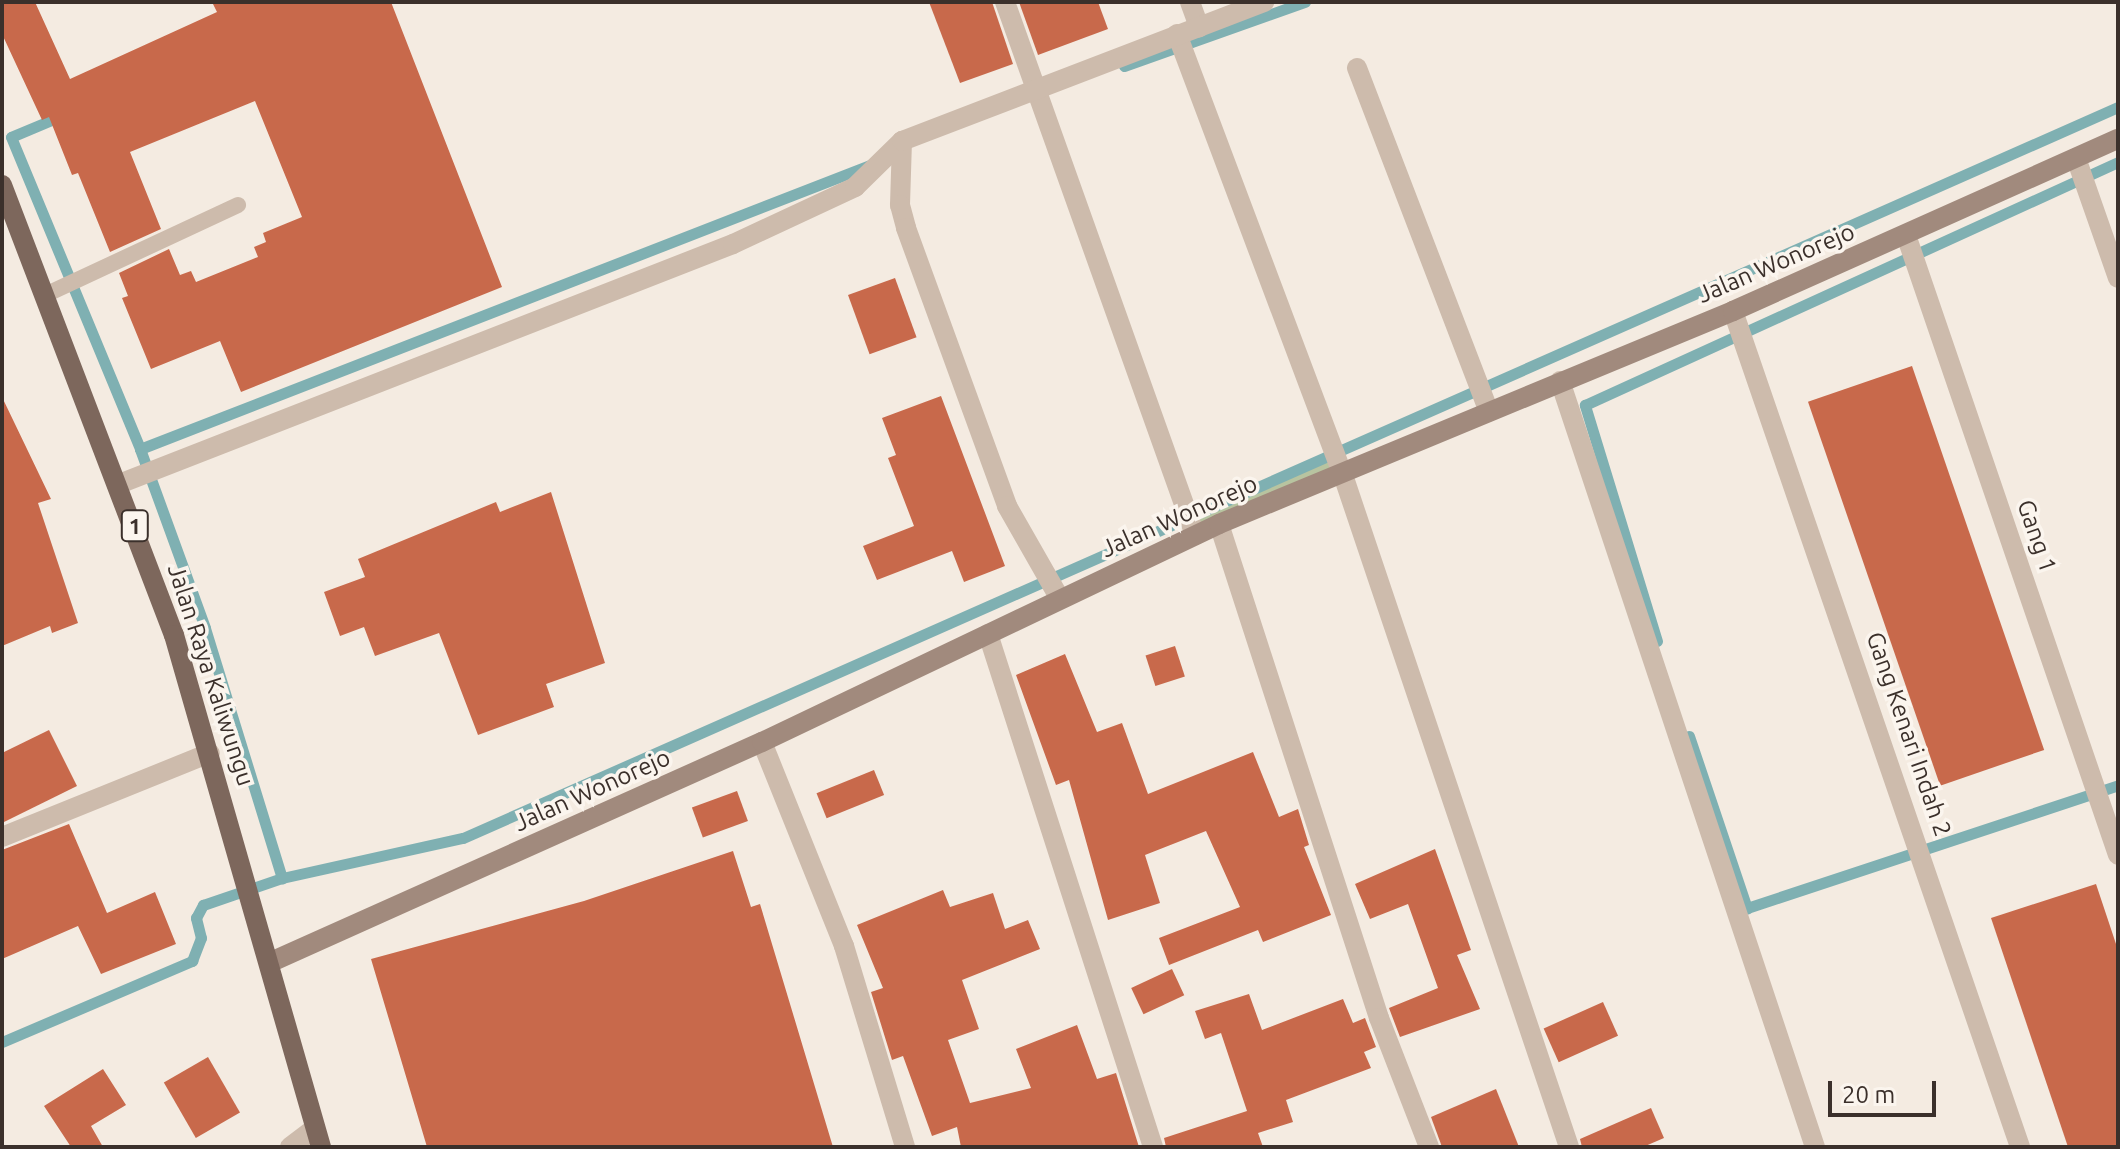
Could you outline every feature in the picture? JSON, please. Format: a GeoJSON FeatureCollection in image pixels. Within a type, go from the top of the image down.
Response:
{"type":"FeatureCollection","features":[{"type":"Feature","properties":{"kind":"main road","name":"Jalan Raya Kaliwungu"},"geometry":{"type":"LineString","coordinates":[[2,185],[54,291],[128,481],[247,875],[318,1137]]}},
{"type":"Feature","properties":{"kind":"street"},"geometry":{"type":"LineString","coordinates":[[1005,2],[1191,527]]}},
{"type":"Feature","properties":{"kind":"street"},"geometry":{"type":"LineString","coordinates":[[1190,2],[1199,27]]}},
{"type":"Feature","properties":{"kind":"street"},"geometry":{"type":"LineString","coordinates":[[128,481],[733,244],[878,172],[900,149],[1180,41],[1199,27],[1264,2]]}},
{"type":"Feature","properties":{"kind":"street"},"geometry":{"type":"LineString","coordinates":[[1180,41],[1339,467],[1569,1147]]}},
{"type":"Feature","properties":{"kind":"street"},"geometry":{"type":"LineString","coordinates":[[1357,68],[1486,403]]}},
{"type":"Feature","properties":{"kind":"street","name":"Jalan Wonorejo"},"geometry":{"type":"LineString","coordinates":[[271,962],[762,742],[988,634],[1054,587],[1191,527],[1219,524],[1486,403],[1738,325],[2083,173],[2118,139]]}},
{"type":"Feature","properties":{"kind":"street"},"geometry":{"type":"LineString","coordinates":[[900,149],[900,205],[906,228],[1007,506],[1054,587]]}},
{"type":"Feature","properties":{"kind":"street"},"geometry":{"type":"LineString","coordinates":[[2083,173],[2118,278]]}},
{"type":"Feature","properties":{"kind":"street","name":"Gang 1"},"geometry":{"type":"LineString","coordinates":[[1910,247],[2118,855]]}},
{"type":"Feature","properties":{"kind":"street","name":"Gang Kenari Indah 2"},"geometry":{"type":"LineString","coordinates":[[1738,325],[1917,836],[2020,1147]]}},
{"type":"Feature","properties":{"kind":"street"},"geometry":{"type":"LineString","coordinates":[[1560,381],[1815,1147]]}},
{"type":"Feature","properties":{"kind":"street"},"geometry":{"type":"LineString","coordinates":[[1219,524],[1379,1018],[1429,1147]]}},
{"type":"Feature","properties":{"kind":"street"},"geometry":{"type":"LineString","coordinates":[[988,634],[1151,1146]]}},
{"type":"Feature","properties":{"kind":"street"},"geometry":{"type":"LineString","coordinates":[[762,742],[844,946],[905,1147]]}},
{"type":"Feature","properties":{"kind":"street"},"geometry":{"type":"LineString","coordinates":[[2,837],[210,753]]}},
{"type":"Feature","properties":{"kind":"street"},"geometry":{"type":"LineString","coordinates":[[290,1147],[318,1137]]}},
{"type":"Feature","properties":{"kind":"lane"},"geometry":{"type":"LineString","coordinates":[[54,291],[238,205]]}},
{"type":"Feature","properties":{"kind":"green space"},"geometry":{"type":"Polygon","coordinates":[[[1329,455],[1338,473],[1198,530],[1191,517],[1329,455]]]}},
{"type":"Feature","properties":{"kind":"building"},"geometry":{"type":"Polygon","coordinates":[[[2,2],[35,2],[70,79],[217,12],[212,2],[391,2],[502,287],[241,392],[220,341],[151,369],[122,298],[128,296],[119,273],[169,249],[180,275],[191,271],[196,282],[258,257],[254,247],[266,242],[263,233],[302,217],[255,101],[130,152],[161,229],[110,252],[78,173],[72,175],[49,117],[42,120],[2,34],[2,2]]]}},
{"type":"Feature","properties":{"kind":"building"},"geometry":{"type":"Polygon","coordinates":[[[929,2],[992,2],[1013,64],[960,83],[929,2]]]}},
{"type":"Feature","properties":{"kind":"building"},"geometry":{"type":"Polygon","coordinates":[[[1019,2],[1098,2],[1108,29],[1038,55],[1019,2]]]}},
{"type":"Feature","properties":{"kind":"building"},"geometry":{"type":"Polygon","coordinates":[[[895,278],[917,337],[870,354],[848,295],[895,278]]]}},
{"type":"Feature","properties":{"kind":"building"},"geometry":{"type":"Polygon","coordinates":[[[1912,366],[2044,750],[1940,786],[1808,402],[1912,366]]]}},
{"type":"Feature","properties":{"kind":"building"},"geometry":{"type":"Polygon","coordinates":[[[941,396],[1005,566],[964,582],[952,551],[877,580],[863,546],[914,526],[888,458],[896,455],[882,418],[941,396]]]}},
{"type":"Feature","properties":{"kind":"building"},"geometry":{"type":"Polygon","coordinates":[[[2,397],[51,499],[38,503],[78,623],[52,633],[50,626],[2,646],[2,397]]]}},
{"type":"Feature","properties":{"kind":"building"},"geometry":{"type":"Polygon","coordinates":[[[551,492],[605,663],[546,684],[554,707],[478,735],[439,633],[375,656],[364,627],[340,636],[324,592],[365,577],[358,559],[496,502],[500,512],[551,492]]]}},
{"type":"Feature","properties":{"kind":"building"},"geometry":{"type":"Polygon","coordinates":[[[1175,646],[1185,676],[1155,686],[1146,656],[1175,646]]]}},
{"type":"Feature","properties":{"kind":"building"},"geometry":{"type":"Polygon","coordinates":[[[1065,654],[1097,732],[1122,723],[1148,794],[1253,752],[1279,817],[1298,809],[1309,845],[1304,847],[1331,915],[1263,942],[1258,930],[1169,965],[1159,938],[1240,907],[1206,831],[1145,855],[1160,903],[1108,920],[1069,780],[1056,785],[1016,675],[1065,654]]]}},
{"type":"Feature","properties":{"kind":"building"},"geometry":{"type":"Polygon","coordinates":[[[49,730],[77,786],[2,823],[2,753],[49,730]]]}},
{"type":"Feature","properties":{"kind":"building"},"geometry":{"type":"Polygon","coordinates":[[[874,770],[884,795],[827,818],[817,793],[874,770]]]}},
{"type":"Feature","properties":{"kind":"building"},"geometry":{"type":"Polygon","coordinates":[[[737,791],[748,821],[703,837],[692,807],[737,791]]]}},
{"type":"Feature","properties":{"kind":"building"},"geometry":{"type":"Polygon","coordinates":[[[69,824],[107,913],[155,892],[176,944],[101,974],[78,926],[2,959],[2,850],[69,824]]]}},
{"type":"Feature","properties":{"kind":"building"},"geometry":{"type":"Polygon","coordinates":[[[1435,849],[1471,950],[1457,955],[1480,1009],[1400,1037],[1389,1008],[1438,988],[1408,904],[1370,919],[1355,884],[1435,849]]]}},
{"type":"Feature","properties":{"kind":"building"},"geometry":{"type":"Polygon","coordinates":[[[733,851],[751,907],[760,904],[833,1147],[427,1147],[371,959],[584,901],[733,851]]]}},
{"type":"Feature","properties":{"kind":"building"},"geometry":{"type":"Polygon","coordinates":[[[2096,884],[2118,950],[2118,1147],[2068,1147],[1991,918],[2096,884]]]}},
{"type":"Feature","properties":{"kind":"building"},"geometry":{"type":"Polygon","coordinates":[[[943,890],[950,907],[993,893],[1005,929],[1028,920],[1040,949],[962,980],[979,1029],[948,1040],[970,1103],[1031,1088],[1016,1049],[1077,1025],[1097,1079],[1116,1073],[1139,1147],[961,1147],[957,1127],[932,1136],[903,1056],[892,1060],[871,992],[883,988],[857,925],[943,890]]]}},
{"type":"Feature","properties":{"kind":"building"},"geometry":{"type":"Polygon","coordinates":[[[1172,969],[1184,995],[1143,1014],[1131,988],[1172,969]]]}},
{"type":"Feature","properties":{"kind":"building"},"geometry":{"type":"Polygon","coordinates":[[[1249,994],[1262,1030],[1343,999],[1353,1023],[1365,1018],[1376,1047],[1364,1052],[1371,1068],[1286,1100],[1293,1122],[1258,1133],[1263,1147],[1166,1147],[1164,1138],[1247,1111],[1221,1033],[1205,1039],[1195,1011],[1249,994]]]}},
{"type":"Feature","properties":{"kind":"building"},"geometry":{"type":"Polygon","coordinates":[[[1603,1002],[1618,1036],[1559,1062],[1544,1028],[1603,1002]]]}},
{"type":"Feature","properties":{"kind":"building"},"geometry":{"type":"Polygon","coordinates":[[[208,1057],[240,1112],[196,1138],[164,1082],[208,1057]]]}},
{"type":"Feature","properties":{"kind":"building"},"geometry":{"type":"Polygon","coordinates":[[[103,1069],[126,1105],[91,1126],[103,1147],[71,1147],[44,1106],[103,1069]]]}},
{"type":"Feature","properties":{"kind":"building"},"geometry":{"type":"Polygon","coordinates":[[[1496,1089],[1519,1147],[1442,1147],[1431,1117],[1496,1089]]]}},
{"type":"Feature","properties":{"kind":"building"},"geometry":{"type":"Polygon","coordinates":[[[1651,1108],[1664,1138],[1643,1147],[1582,1147],[1580,1139],[1651,1108]]]}},
{"type":"Feature","properties":{"kind":"waterway"},"geometry":{"type":"LineString","coordinates":[[1124,66],[1305,2]]}},
{"type":"Feature","properties":{"kind":"waterway"},"geometry":{"type":"LineString","coordinates":[[2,1042],[192,961],[201,938],[196,918],[203,905],[282,878],[463,838],[2118,107]]}},
{"type":"Feature","properties":{"kind":"waterway"},"geometry":{"type":"LineString","coordinates":[[61,116],[11,137],[140,449],[205,628],[282,878]]}},
{"type":"Feature","properties":{"kind":"waterway"},"geometry":{"type":"LineString","coordinates":[[1657,641],[1585,405],[2118,162]]}},
{"type":"Feature","properties":{"kind":"waterway"},"geometry":{"type":"LineString","coordinates":[[140,449],[870,165]]}},
{"type":"Feature","properties":{"kind":"waterway"},"geometry":{"type":"LineString","coordinates":[[1689,736],[1747,908],[2118,785]]}}]}
